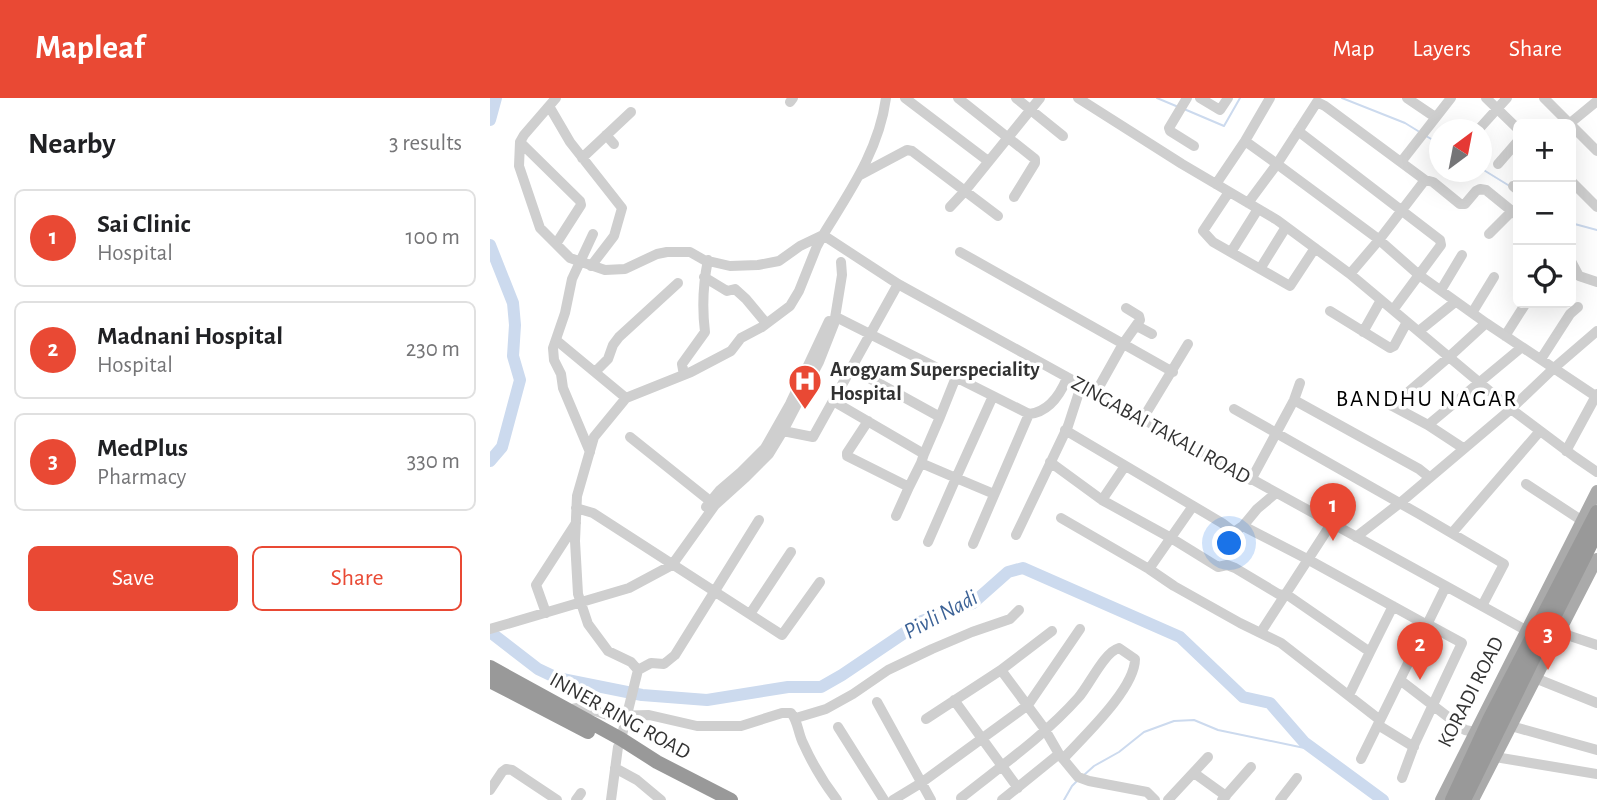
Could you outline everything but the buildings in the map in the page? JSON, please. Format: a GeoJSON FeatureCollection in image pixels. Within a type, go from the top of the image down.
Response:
{"type":"FeatureCollection","features":[{"type":"Feature","properties":{"kind":"highway"},"geometry":{"type":"LineString","coordinates":[[1471,799],[1597,512]]}},
{"type":"Feature","properties":{"kind":"highway"},"geometry":{"type":"LineString","coordinates":[[1449,793],[1490,718],[1542,634],[1597,532]]}},
{"type":"Feature","properties":{"kind":"highway","name":"INNER RING ROAD"},"geometry":{"type":"LineString","coordinates":[[490,667],[709,797],[731,800]]}},
{"type":"Feature","properties":{"kind":"highway","name":"INNER RING ROAD"},"geometry":{"type":"LineString","coordinates":[[490,681],[549,712],[620,743]]}},
{"type":"Feature","properties":{"kind":"main road","name":"KORADI ROAD"},"geometry":{"type":"LineString","coordinates":[[1441,800],[1449,793],[1475,732],[1542,634],[1581,520],[1597,491]]}},
{"type":"Feature","properties":{"kind":"main road"},"geometry":{"type":"LineString","coordinates":[[1471,799],[1535,678],[1542,634],[1597,558]]}},
{"type":"Feature","properties":{"kind":"street"},"geometry":{"type":"LineString","coordinates":[[638,670],[631,662],[608,651],[588,624],[578,594],[575,541],[577,496],[594,437],[626,398],[684,375],[731,351],[741,338],[790,306],[823,234],[860,175],[873,148],[886,98]]}},
{"type":"Feature","properties":{"kind":"street"},"geometry":{"type":"LineString","coordinates":[[905,98],[917,102],[988,161]]}},
{"type":"Feature","properties":{"kind":"street"},"geometry":{"type":"LineString","coordinates":[[958,98],[1035,159],[1014,197]]}},
{"type":"Feature","properties":{"kind":"street"},"geometry":{"type":"LineString","coordinates":[[1016,98],[1063,136]]}},
{"type":"Feature","properties":{"kind":"street"},"geometry":{"type":"LineString","coordinates":[[950,207],[1040,98]]}},
{"type":"Feature","properties":{"kind":"street"},"geometry":{"type":"LineString","coordinates":[[1078,98],[1286,227],[1350,274],[1511,409],[1597,472]]}},
{"type":"Feature","properties":{"kind":"street"},"geometry":{"type":"LineString","coordinates":[[1200,98],[1218,110],[1228,98]]}},
{"type":"Feature","properties":{"kind":"street"},"geometry":{"type":"LineString","coordinates":[[1216,184],[1270,98]]}},
{"type":"Feature","properties":{"kind":"street"},"geometry":{"type":"LineString","coordinates":[[1407,98],[1435,117]]}},
{"type":"Feature","properties":{"kind":"street"},"geometry":{"type":"LineString","coordinates":[[1401,162],[1451,98]]}},
{"type":"Feature","properties":{"kind":"street"},"geometry":{"type":"LineString","coordinates":[[1486,98],[1513,124]]}},
{"type":"Feature","properties":{"kind":"street"},"geometry":{"type":"LineString","coordinates":[[1488,119],[1507,98]]}},
{"type":"Feature","properties":{"kind":"street"},"geometry":{"type":"LineString","coordinates":[[1544,98],[1564,119]]}},
{"type":"Feature","properties":{"kind":"street"},"geometry":{"type":"LineString","coordinates":[[591,266],[614,236],[622,208],[569,142],[552,102],[520,142],[519,166],[540,228],[570,258],[579,262],[591,266],[605,270],[625,269],[667,252],[690,252],[708,261],[730,266],[758,265],[779,261],[823,234]]}},
{"type":"Feature","properties":{"kind":"street"},"geometry":{"type":"LineString","coordinates":[[1248,203],[1278,164],[1317,102],[1429,181],[1401,210],[1350,274]]}},
{"type":"Feature","properties":{"kind":"street"},"geometry":{"type":"LineString","coordinates":[[1575,119],[1597,102]]}},
{"type":"Feature","properties":{"kind":"street"},"geometry":{"type":"LineString","coordinates":[[1182,106],[1170,125],[1170,131],[1194,146]]}},
{"type":"Feature","properties":{"kind":"street"},"geometry":{"type":"LineString","coordinates":[[582,158],[631,112]]}},
{"type":"Feature","properties":{"kind":"street"},"geometry":{"type":"LineString","coordinates":[[1298,131],[1440,240],[1441,244],[1393,310]]}},
{"type":"Feature","properties":{"kind":"street"},"geometry":{"type":"LineString","coordinates":[[1576,131],[1597,151]]}},
{"type":"Feature","properties":{"kind":"street"},"geometry":{"type":"LineString","coordinates":[[606,135],[614,144]]}},
{"type":"Feature","properties":{"kind":"street"},"geometry":{"type":"LineString","coordinates":[[1245,141],[1379,240],[1455,302],[1597,396],[1566,451]]}},
{"type":"Feature","properties":{"kind":"street"},"geometry":{"type":"LineString","coordinates":[[520,142],[580,201],[581,205],[556,244]]}},
{"type":"Feature","properties":{"kind":"street"},"geometry":{"type":"LineString","coordinates":[[1498,164],[1513,147]]}},
{"type":"Feature","properties":{"kind":"street"},"geometry":{"type":"LineString","coordinates":[[860,175],[907,150],[912,151],[998,216]]}},
{"type":"Feature","properties":{"kind":"street"},"geometry":{"type":"LineString","coordinates":[[1430,182],[1460,204],[1465,204],[1476,191],[1486,190],[1513,212]]}},
{"type":"Feature","properties":{"kind":"street"},"geometry":{"type":"LineString","coordinates":[[1572,182],[1597,207]]}},
{"type":"Feature","properties":{"kind":"street"},"geometry":{"type":"LineString","coordinates":[[1229,192],[1203,231],[1213,242],[1290,286],[1315,248]]}},
{"type":"Feature","properties":{"kind":"street"},"geometry":{"type":"LineString","coordinates":[[1231,253],[1258,209]]}},
{"type":"Feature","properties":{"kind":"street"},"geometry":{"type":"LineString","coordinates":[[1489,234],[1513,216]]}},
{"type":"Feature","properties":{"kind":"street"},"geometry":{"type":"LineString","coordinates":[[1261,270],[1286,227]]}},
{"type":"Feature","properties":{"kind":"street"},"geometry":{"type":"LineString","coordinates":[[590,452],[569,407],[561,374],[554,360],[554,348],[572,279],[593,234]]}},
{"type":"Feature","properties":{"kind":"street","name":"ZINGABAI TAKALI ROAD"},"geometry":{"type":"LineString","coordinates":[[823,234],[898,284],[1482,607],[1542,634],[1597,645]]}},
{"type":"Feature","properties":{"kind":"street"},"geometry":{"type":"LineString","coordinates":[[490,629],[629,588],[674,560],[712,503],[765,448],[784,415],[828,322],[836,274],[845,249]]}},
{"type":"Feature","properties":{"kind":"street"},"geometry":{"type":"LineString","coordinates":[[960,252],[1173,372]]}},
{"type":"Feature","properties":{"kind":"street"},"geometry":{"type":"LineString","coordinates":[[1441,290],[1462,255]]}},
{"type":"Feature","properties":{"kind":"street"},"geometry":{"type":"LineString","coordinates":[[684,375],[682,364],[705,332],[703,315],[708,261]]}},
{"type":"Feature","properties":{"kind":"street"},"geometry":{"type":"LineString","coordinates":[[712,503],[746,477],[769,454],[783,431],[819,362],[834,324],[842,275],[841,262]]}},
{"type":"Feature","properties":{"kind":"street"},"geometry":{"type":"LineString","coordinates":[[1576,270],[1579,276],[1597,282]]}},
{"type":"Feature","properties":{"kind":"street"},"geometry":{"type":"LineString","coordinates":[[705,277],[727,291],[735,289],[766,323]]}},
{"type":"Feature","properties":{"kind":"street"},"geometry":{"type":"LineString","coordinates":[[1472,313],[1494,277]]}},
{"type":"Feature","properties":{"kind":"street"},"geometry":{"type":"LineString","coordinates":[[595,372],[607,359],[619,337],[678,283]]}},
{"type":"Feature","properties":{"kind":"street"},"geometry":{"type":"LineString","coordinates":[[783,431],[813,437],[898,284]]}},
{"type":"Feature","properties":{"kind":"street"},"geometry":{"type":"LineString","coordinates":[[1363,332],[1381,300]]}},
{"type":"Feature","properties":{"kind":"street"},"geometry":{"type":"LineString","coordinates":[[1419,331],[1455,302]]}},
{"type":"Feature","properties":{"kind":"street"},"geometry":{"type":"LineString","coordinates":[[1541,359],[1570,314],[1578,307]]}},
{"type":"Feature","properties":{"kind":"street"},"geometry":{"type":"LineString","coordinates":[[1505,335],[1523,308]]}},
{"type":"Feature","properties":{"kind":"street"},"geometry":{"type":"LineString","coordinates":[[1095,394],[1140,320],[1139,316],[1126,309]]}},
{"type":"Feature","properties":{"kind":"street"},"geometry":{"type":"LineString","coordinates":[[1330,311],[1390,348],[1394,346],[1407,322]]}},
{"type":"Feature","properties":{"kind":"street"},"geometry":{"type":"LineString","coordinates":[[836,317],[1030,414],[1037,414],[1051,404],[1061,394],[1067,378]]}},
{"type":"Feature","properties":{"kind":"street"},"geometry":{"type":"LineString","coordinates":[[1392,406],[1486,323]]}},
{"type":"Feature","properties":{"kind":"street"},"geometry":{"type":"LineString","coordinates":[[1137,326],[1152,334]]}},
{"type":"Feature","properties":{"kind":"street"},"geometry":{"type":"LineString","coordinates":[[1356,537],[1511,409],[1597,331]]}},
{"type":"Feature","properties":{"kind":"street"},"geometry":{"type":"LineString","coordinates":[[556,340],[626,398]]}},
{"type":"Feature","properties":{"kind":"street"},"geometry":{"type":"LineString","coordinates":[[1142,420],[1188,344]]}},
{"type":"Feature","properties":{"kind":"street"},"geometry":{"type":"LineString","coordinates":[[1428,425],[1522,347]]}},
{"type":"Feature","properties":{"kind":"street"},"geometry":{"type":"LineString","coordinates":[[851,368],[940,417]]}},
{"type":"Feature","properties":{"kind":"street"},"geometry":{"type":"LineString","coordinates":[[896,516],[956,377]]}},
{"type":"Feature","properties":{"kind":"street"},"geometry":{"type":"LineString","coordinates":[[1251,480],[1294,400],[1300,383]]}},
{"type":"Feature","properties":{"kind":"street"},"geometry":{"type":"LineString","coordinates":[[1016,535],[1065,430],[1081,386]]}},
{"type":"Feature","properties":{"kind":"street"},"geometry":{"type":"LineString","coordinates":[[1372,395],[1428,425],[1463,449]]}},
{"type":"Feature","properties":{"kind":"street"},"geometry":{"type":"LineString","coordinates":[[928,542],[993,396]]}},
{"type":"Feature","properties":{"kind":"street"},"geometry":{"type":"LineString","coordinates":[[1294,400],[1429,477]]}},
{"type":"Feature","properties":{"kind":"street"},"geometry":{"type":"LineString","coordinates":[[833,401],[956,478],[994,494]]}},
{"type":"Feature","properties":{"kind":"street"},"geometry":{"type":"LineString","coordinates":[[1234,410],[1504,564],[1482,607]]}},
{"type":"Feature","properties":{"kind":"street"},"geometry":{"type":"LineString","coordinates":[[973,544],[1030,414]]}},
{"type":"Feature","properties":{"kind":"street"},"geometry":{"type":"LineString","coordinates":[[868,421],[847,456],[909,487]]}},
{"type":"Feature","properties":{"kind":"street"},"geometry":{"type":"LineString","coordinates":[[1065,430],[1234,532],[1276,493]]}},
{"type":"Feature","properties":{"kind":"street"},"geometry":{"type":"LineString","coordinates":[[1452,533],[1540,431]]}},
{"type":"Feature","properties":{"kind":"street"},"geometry":{"type":"LineString","coordinates":[[630,437],[712,503]]}},
{"type":"Feature","properties":{"kind":"street"},"geometry":{"type":"LineString","coordinates":[[1050,462],[1102,500],[1218,567],[1227,565],[1235,568],[1280,595],[1286,594],[1370,652]]}},
{"type":"Feature","properties":{"kind":"street"},"geometry":{"type":"LineString","coordinates":[[1102,500],[1125,466]]}},
{"type":"Feature","properties":{"kind":"street"},"geometry":{"type":"LineString","coordinates":[[1526,484],[1581,520]]}},
{"type":"Feature","properties":{"kind":"street"},"geometry":{"type":"LineString","coordinates":[[1149,569],[1193,506]]}},
{"type":"Feature","properties":{"kind":"street"},"geometry":{"type":"LineString","coordinates":[[576,508],[593,513],[674,560],[714,591],[782,635],[820,582]]}},
{"type":"Feature","properties":{"kind":"street"},"geometry":{"type":"LineString","coordinates":[[1061,518],[1185,592],[1281,643],[1349,695],[1379,723],[1414,747]]}},
{"type":"Feature","properties":{"kind":"street"},"geometry":{"type":"LineString","coordinates":[[611,800],[620,743],[638,670],[651,663],[664,664],[675,654],[759,520]]}},
{"type":"Feature","properties":{"kind":"street"},"geometry":{"type":"LineString","coordinates":[[546,613],[536,585],[576,523]]}},
{"type":"Feature","properties":{"kind":"street"},"geometry":{"type":"LineString","coordinates":[[1261,632],[1331,524]]}},
{"type":"Feature","properties":{"kind":"street"},"geometry":{"type":"LineString","coordinates":[[1243,526],[1462,643],[1402,778]]}},
{"type":"Feature","properties":{"kind":"street"},"geometry":{"type":"LineString","coordinates":[[750,614],[792,552]]}},
{"type":"Feature","properties":{"kind":"street"},"geometry":{"type":"LineString","coordinates":[[1362,759],[1446,586]]}},
{"type":"Feature","properties":{"kind":"street"},"geometry":{"type":"LineString","coordinates":[[1349,695],[1392,606]]}},
{"type":"Feature","properties":{"kind":"street"},"geometry":{"type":"LineString","coordinates":[[796,718],[826,709],[888,670],[952,640],[1010,619],[1019,610]]}},
{"type":"Feature","properties":{"kind":"street"},"geometry":{"type":"LineString","coordinates":[[893,800],[921,783],[1028,705],[1080,629]]}},
{"type":"Feature","properties":{"kind":"street"},"geometry":{"type":"LineString","coordinates":[[926,719],[1001,670],[1052,631]]}},
{"type":"Feature","properties":{"kind":"street"},"geometry":{"type":"LineString","coordinates":[[961,798],[1045,732],[1081,696],[1114,649],[1119,648],[1135,659],[1132,673],[1118,697],[1099,720],[1061,757],[1002,800]]}},
{"type":"Feature","properties":{"kind":"street"},"geometry":{"type":"LineString","coordinates":[[1001,670],[1028,705],[1061,757],[1078,777],[1147,792],[1155,800]]}},
{"type":"Feature","properties":{"kind":"street"},"geometry":{"type":"LineString","coordinates":[[1535,678],[1597,703]]}},
{"type":"Feature","properties":{"kind":"street"},"geometry":{"type":"LineString","coordinates":[[1400,680],[1465,730],[1475,732]]}},
{"type":"Feature","properties":{"kind":"street"},"geometry":{"type":"LineString","coordinates":[[954,701],[1018,788]]}},
{"type":"Feature","properties":{"kind":"street"},"geometry":{"type":"LineString","coordinates":[[877,702],[931,800]]}},
{"type":"Feature","properties":{"kind":"street"},"geometry":{"type":"LineString","coordinates":[[566,710],[582,707],[611,716],[628,713],[649,715],[697,726],[741,726],[790,712],[796,718],[801,740],[824,783],[837,800]]}},
{"type":"Feature","properties":{"kind":"street"},"geometry":{"type":"LineString","coordinates":[[1511,726],[1597,750]]}},
{"type":"Feature","properties":{"kind":"street"},"geometry":{"type":"LineString","coordinates":[[838,727],[884,800]]}},
{"type":"Feature","properties":{"kind":"street"},"geometry":{"type":"LineString","coordinates":[[1168,800],[1208,757]]}},
{"type":"Feature","properties":{"kind":"street"},"geometry":{"type":"LineString","coordinates":[[1495,757],[1597,774]]}},
{"type":"Feature","properties":{"kind":"street"},"geometry":{"type":"LineString","coordinates":[[1194,773],[1224,798],[1251,767]]}},
{"type":"Feature","properties":{"kind":"street"},"geometry":{"type":"LineString","coordinates":[[615,768],[637,780],[661,800]]}},
{"type":"Feature","properties":{"kind":"street"},"geometry":{"type":"LineString","coordinates":[[490,790],[506,769],[512,770],[557,800]]}},
{"type":"Feature","properties":{"kind":"street"},"geometry":{"type":"LineString","coordinates":[[1280,800],[1297,778]]}},
{"type":"Feature","properties":{"kind":"waterway","name":"Pivli Nadi"},"geometry":{"type":"LineString","coordinates":[[490,120],[496,98]]}},
{"type":"Feature","properties":{"kind":"waterway"},"geometry":{"type":"LineString","coordinates":[[1157,98],[1176,106]]}},
{"type":"Feature","properties":{"kind":"waterway"},"geometry":{"type":"LineString","coordinates":[[1184,109],[1224,126],[1240,98]]}},
{"type":"Feature","properties":{"kind":"waterway"},"geometry":{"type":"LineString","coordinates":[[1342,98],[1405,123],[1418,131]]}},
{"type":"Feature","properties":{"kind":"waterway"},"geometry":{"type":"LineString","coordinates":[[1492,175],[1508,185]]}},
{"type":"Feature","properties":{"kind":"waterway"},"geometry":{"type":"LineString","coordinates":[[1576,224],[1597,230]]}},
{"type":"Feature","properties":{"kind":"waterway","name":"Pivli Nadi"},"geometry":{"type":"LineString","coordinates":[[490,245],[513,303],[513,356],[520,380],[502,447],[490,461]]}},
{"type":"Feature","properties":{"kind":"waterway","name":"Pivli Nadi"},"geometry":{"type":"LineString","coordinates":[[490,632],[538,669],[557,678],[642,695],[707,700],[788,687],[821,687],[922,621],[973,603],[1008,572],[1023,568],[1180,637],[1243,697],[1270,703],[1304,742],[1383,800]]}},
{"type":"Feature","properties":{"kind":"waterway"},"geometry":{"type":"LineString","coordinates":[[1084,775],[1144,732],[1174,721],[1194,720],[1218,730],[1314,750]]}},
{"type":"Feature","properties":{"kind":"waterway"},"geometry":{"type":"LineString","coordinates":[[1064,800],[1077,781]]}},
{"type":"Feature","properties":{"kind":"place","name":"Arogyam Superspeciality Hospital"},"geometry":{"type":"Point","coordinates":[805,411]}},
{"type":"Feature","properties":{"kind":"place","name":"Sai Clinic"},"geometry":{"type":"Point","coordinates":[1333,541]}},
{"type":"Feature","properties":{"kind":"place","name":"MedPlus"},"geometry":{"type":"Point","coordinates":[1548,670]}},
{"type":"Feature","properties":{"kind":"place","name":"Madnani Hospital"},"geometry":{"type":"Point","coordinates":[1420,680]}},
{"type":"Feature","properties":{"kind":"district","name":"BANDHU NAGAR"},"geometry":{"type":"Point","coordinates":[1427,399]}}]}
